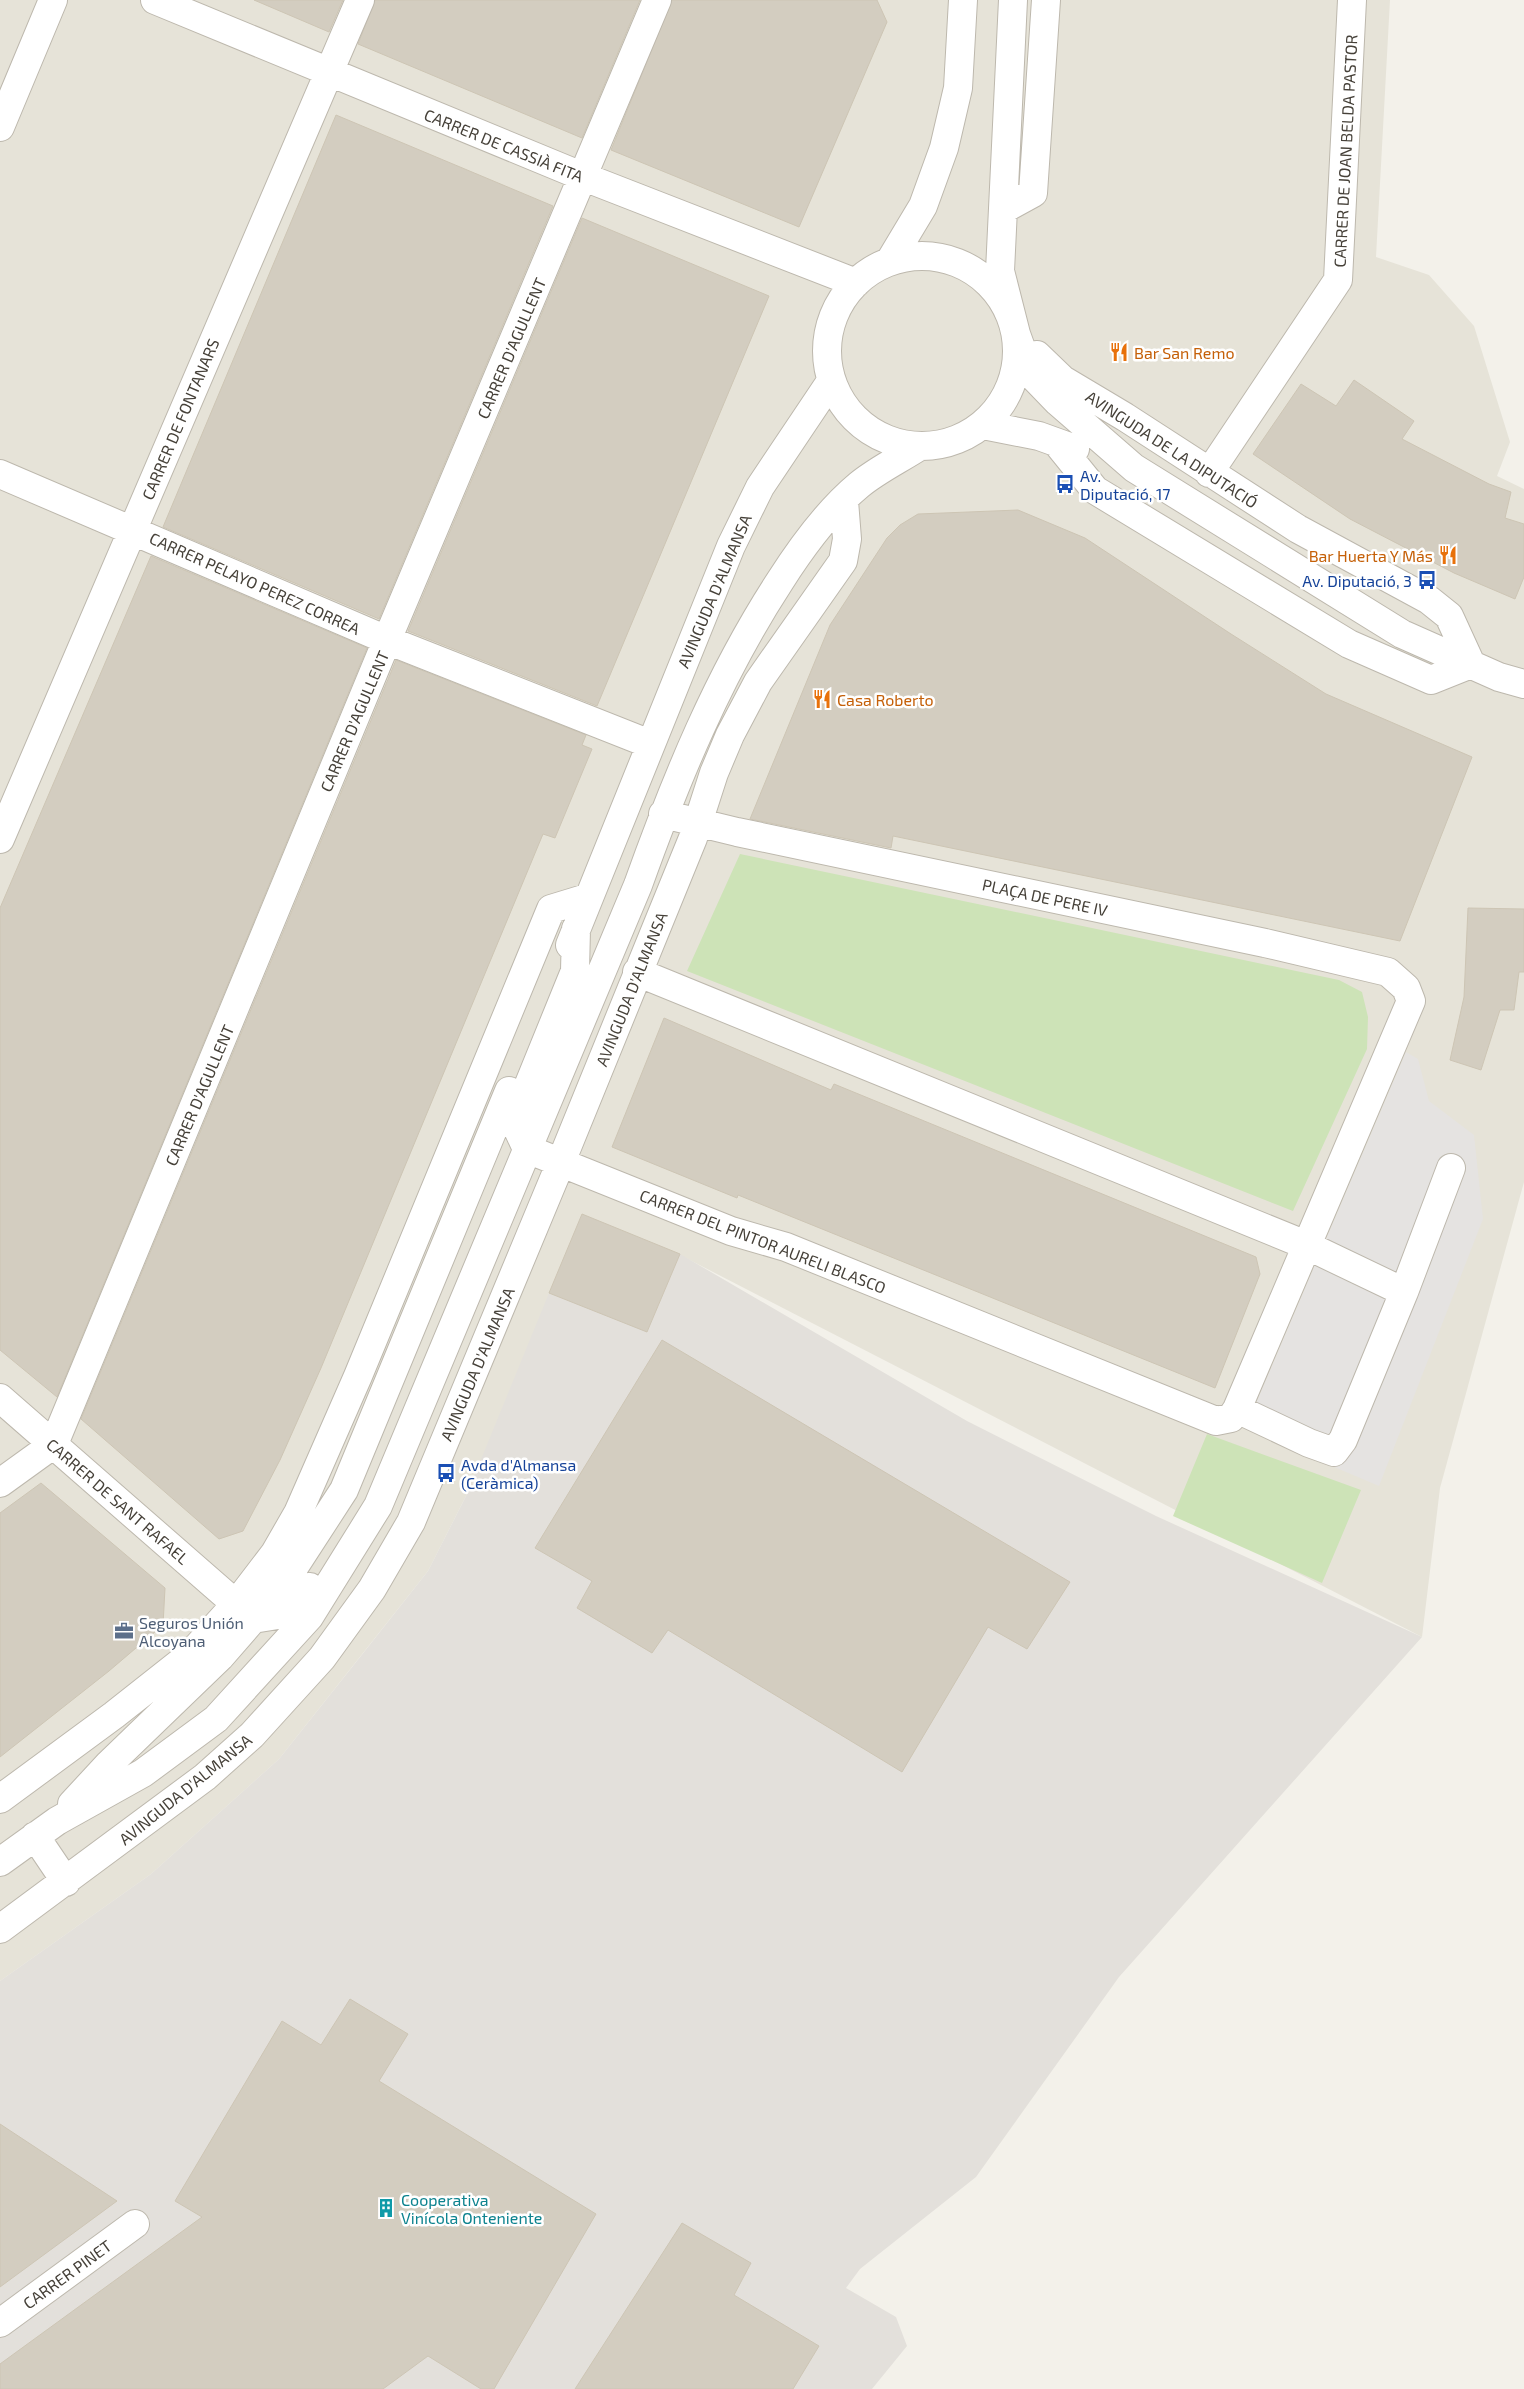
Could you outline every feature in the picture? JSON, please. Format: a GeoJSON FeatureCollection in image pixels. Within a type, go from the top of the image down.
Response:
{"type":"FeatureCollection","features":[{"type":"Feature","properties":{"kind":"street"},"geometry":{"type":"LineString","coordinates":[[0,127],[52,0]]}},
{"type":"Feature","properties":{"kind":"street","name":"CARRER DE CASSIÀ FITA"},"geometry":{"type":"LineString","coordinates":[[155,0],[329,74],[584,177],[856,283]]}},
{"type":"Feature","properties":{"kind":"street","name":"CARRER DE FONTANARS"},"geometry":{"type":"LineString","coordinates":[[0,839],[360,0]]}},
{"type":"Feature","properties":{"kind":"street","name":"CARRER D'AGULLENT"},"geometry":{"type":"LineString","coordinates":[[54,1444],[387,640],[584,177],[657,0]]}},
{"type":"Feature","properties":{"kind":"street"},"geometry":{"type":"LineString","coordinates":[[890,261],[923,206],[944,148],[958,88],[963,0]]}},
{"type":"Feature","properties":{"kind":"street"},"geometry":{"type":"LineString","coordinates":[[1013,0],[1000,271],[1016,334],[1017,360],[1012,384],[1000,406],[983,425],[964,437],[942,444],[920,446],[891,441],[866,428],[845,408],[831,381],[827,355],[829,328],[839,303],[856,283],[872,270],[890,261],[923,256],[955,262],[984,278],[1004,304],[1016,334]]}},
{"type":"Feature","properties":{"kind":"street"},"geometry":{"type":"LineString","coordinates":[[1004,208],[1033,193],[1046,0]]}},
{"type":"Feature","properties":{"kind":"street","name":"CARRER DE JOAN BELDA PASTOR"},"geometry":{"type":"LineString","coordinates":[[1209,473],[1338,280],[1352,0]]}},
{"type":"Feature","properties":{"kind":"street","name":"AVINGUDA DE LA DIPUTACIÓ"},"geometry":{"type":"LineString","coordinates":[[1016,334],[1062,380],[1126,416],[1209,473],[1298,529],[1429,600],[1449,616],[1471,664]]}},
{"type":"Feature","properties":{"kind":"street","name":"AVINGUDA DE LA DIPUTACIÓ"},"geometry":{"type":"LineString","coordinates":[[1016,334],[1030,373],[1058,402],[1134,468],[1402,634],[1512,680]]}},
{"type":"Feature","properties":{"kind":"street","name":"AVINGUDA D'ALMANSA"},"geometry":{"type":"LineString","coordinates":[[0,1799],[114,1714],[285,1581],[344,1490],[576,929],[731,546],[760,488],[831,381]]}},
{"type":"Feature","properties":{"kind":"street","name":"AVINGUDA DE LA DIPUTACIÓ"},"geometry":{"type":"LineString","coordinates":[[983,425],[1039,436],[1134,468]]}},
{"type":"Feature","properties":{"kind":"street"},"geometry":{"type":"LineString","coordinates":[[1058,442],[1095,490],[1349,644],[1431,680],[1471,664]]}},
{"type":"Feature","properties":{"kind":"street","name":"AVINGUDA D'ALMANSA"},"geometry":{"type":"LineString","coordinates":[[0,1862],[57,1821],[144,1773],[216,1719],[309,1617],[378,1506],[638,885],[663,814],[715,692],[734,655],[790,565],[818,529],[859,485],[920,446]]}},
{"type":"Feature","properties":{"kind":"street","name":"CARRER PELAYO PEREZ CORREA"},"geometry":{"type":"LineString","coordinates":[[0,474],[387,640],[650,744]]}},
{"type":"Feature","properties":{"kind":"street","name":"AVINGUDA D'ALMANSA"},"geometry":{"type":"LineString","coordinates":[[0,1929],[66,1882],[205,1777],[252,1735],[322,1658],[372,1589],[394,1552],[411,1522],[561,1162],[699,822],[714,773],[730,735],[758,682],[843,561],[847,539],[844,501]]}},
{"type":"Feature","properties":{"kind":"street","name":"AVINGUDA D'ALMANSA"},"geometry":{"type":"LineString","coordinates":[[663,814],[714,773]]}},
{"type":"Feature","properties":{"kind":"street","name":"PLAÇA DE PERE IV"},"geometry":{"type":"LineString","coordinates":[[663,814],[737,832],[1265,943],[1388,972],[1406,988],[1411,1002],[1306,1245]]}},
{"type":"Feature","properties":{"kind":"street","name":"AVINGUDA D'ALMANSA"},"geometry":{"type":"LineString","coordinates":[[57,1821],[109,1764],[220,1657],[298,1513],[358,1376],[551,910],[587,898]]}},
{"type":"Feature","properties":{"kind":"street"},"geometry":{"type":"LineString","coordinates":[[527,1149],[514,1122],[575,970],[576,929]]}},
{"type":"Feature","properties":{"kind":"street"},"geometry":{"type":"LineString","coordinates":[[638,972],[1306,1245],[1404,1292],[1451,1168]]}},
{"type":"Feature","properties":{"kind":"street","name":"CARRER DEL PINTOR AURELI BLASCO"},"geometry":{"type":"LineString","coordinates":[[527,1149],[731,1231],[786,1247],[1226,1415],[1334,1452],[1343,1440],[1404,1292]]}},
{"type":"Feature","properties":{"kind":"street"},"geometry":{"type":"LineString","coordinates":[[1226,1415],[1306,1245]]}},
{"type":"Feature","properties":{"kind":"street","name":"CARRER DE SANT RAFAEL"},"geometry":{"type":"LineString","coordinates":[[0,1398],[245,1612]]}},
{"type":"Feature","properties":{"kind":"street"},"geometry":{"type":"LineString","coordinates":[[0,1484],[54,1444]]}},
{"type":"Feature","properties":{"kind":"street"},"geometry":{"type":"LineString","coordinates":[[245,1612],[290,1613],[315,1580],[343,1562],[394,1552]]}},
{"type":"Feature","properties":{"kind":"street"},"geometry":{"type":"LineString","coordinates":[[343,1562],[351,1590],[347,1623]]}},
{"type":"Feature","properties":{"kind":"street"},"geometry":{"type":"LineString","coordinates":[[35,1836],[66,1882]]}},
{"type":"Feature","properties":{"kind":"street","name":"CARRER PINET"},"geometry":{"type":"LineString","coordinates":[[0,2323],[135,2224]]}},
{"type":"Feature","properties":{"kind":"shaded area"},"geometry":{"type":"Polygon","coordinates":[[[0,0],[1390,0],[1376,257],[1429,275],[1474,326],[1510,442],[1497,476],[1524,489],[1524,1182],[1440,1488],[1422,1637],[680,1255],[647,1332],[466,1496],[428,1571],[279,1759],[151,1874],[0,1981],[0,0]]]}},
{"type":"Feature","properties":{"kind":"shaded area"},"geometry":{"type":"Polygon","coordinates":[[[1406,1052],[1418,1059],[1429,1101],[1474,1135],[1483,1219],[1379,1486],[1245,1429],[1406,1052]]]}},
{"type":"Feature","properties":{"kind":"shaded area"},"geometry":{"type":"Polygon","coordinates":[[[680,1254],[967,1421],[1156,1516],[1422,1637],[1119,1977],[976,2177],[860,2269],[846,2288],[896,2317],[907,2346],[872,2389],[0,2389],[0,1981],[151,1874],[279,1759],[428,1571],[466,1496],[549,1293],[647,1332],[680,1254]]]}},
{"type":"Feature","properties":{"kind":"green space"},"geometry":{"type":"Polygon","coordinates":[[[740,854],[1339,980],[1362,992],[1368,1017],[1367,1049],[1293,1211],[687,971],[740,854]]]}},
{"type":"Feature","properties":{"kind":"green space"},"geometry":{"type":"Polygon","coordinates":[[[1207,1434],[1361,1490],[1322,1583],[1173,1516],[1207,1434]]]}},
{"type":"Feature","properties":{"kind":"building"},"geometry":{"type":"Polygon","coordinates":[[[254,0],[343,0],[329,32],[254,0]]]}},
{"type":"Feature","properties":{"kind":"building"},"geometry":{"type":"Polygon","coordinates":[[[375,0],[640,0],[582,138],[358,44],[375,0]]]}},
{"type":"Feature","properties":{"kind":"building"},"geometry":{"type":"Polygon","coordinates":[[[672,0],[877,0],[887,22],[799,227],[611,150],[672,0]]]}},
{"type":"Feature","properties":{"kind":"building"},"geometry":{"type":"Polygon","coordinates":[[[336,115],[553,206],[379,619],[163,527],[336,115]]]}},
{"type":"Feature","properties":{"kind":"building"},"geometry":{"type":"Polygon","coordinates":[[[582,218],[769,296],[597,706],[408,631],[582,218]]]}},
{"type":"Feature","properties":{"kind":"building"},"geometry":{"type":"Polygon","coordinates":[[[1354,380],[1414,421],[1402,439],[1489,484],[1511,492],[1505,518],[1524,524],[1524,577],[1515,599],[1454,573],[1350,519],[1253,454],[1301,384],[1336,406],[1354,380]]]}},
{"type":"Feature","properties":{"kind":"building"},"geometry":{"type":"Polygon","coordinates":[[[1018,510],[1085,538],[1326,694],[1472,757],[1400,941],[893,836],[891,848],[750,819],[830,625],[887,538],[900,525],[918,514],[1018,510]]]}},
{"type":"Feature","properties":{"kind":"building"},"geometry":{"type":"Polygon","coordinates":[[[151,556],[367,648],[57,1397],[0,1350],[0,908],[151,556]]]}},
{"type":"Feature","properties":{"kind":"building"},"geometry":{"type":"Polygon","coordinates":[[[396,660],[586,735],[582,745],[592,749],[555,838],[543,834],[321,1368],[280,1460],[243,1531],[219,1539],[81,1419],[396,660]]]}},
{"type":"Feature","properties":{"kind":"building"},"geometry":{"type":"Polygon","coordinates":[[[1468,908],[1524,909],[1524,972],[1519,972],[1514,1010],[1500,1010],[1481,1070],[1450,1060],[1464,997],[1468,908]]]}},
{"type":"Feature","properties":{"kind":"building"},"geometry":{"type":"Polygon","coordinates":[[[664,1018],[831,1090],[834,1084],[1256,1257],[1260,1274],[1215,1388],[738,1195],[737,1198],[612,1147],[664,1018]]]}},
{"type":"Feature","properties":{"kind":"building"},"geometry":{"type":"Polygon","coordinates":[[[582,1214],[680,1254],[647,1332],[549,1293],[582,1214]]]}},
{"type":"Feature","properties":{"kind":"building"},"geometry":{"type":"Polygon","coordinates":[[[662,1340],[1070,1582],[1027,1649],[988,1627],[902,1772],[668,1630],[652,1653],[577,1608],[592,1581],[535,1548],[662,1340]]]}},
{"type":"Feature","properties":{"kind":"building"},"geometry":{"type":"Polygon","coordinates":[[[41,1483],[165,1588],[163,1625],[109,1671],[0,1757],[0,1513],[41,1483]]]}},
{"type":"Feature","properties":{"kind":"building","name":"Cooperativa Vinícola Onteniente"},"geometry":{"type":"Polygon","coordinates":[[[350,1999],[408,2034],[379,2081],[596,2214],[494,2389],[481,2389],[428,2356],[383,2389],[0,2389],[0,2364],[202,2217],[175,2201],[282,2021],[321,2045],[350,1999]]]}},
{"type":"Feature","properties":{"kind":"building"},"geometry":{"type":"Polygon","coordinates":[[[0,2124],[117,2201],[0,2287],[0,2124]]]}},
{"type":"Feature","properties":{"kind":"building"},"geometry":{"type":"Polygon","coordinates":[[[682,2223],[751,2263],[734,2295],[819,2346],[793,2389],[575,2389],[682,2223]]]}},
{"type":"Feature","properties":{"kind":"place","name":"Bar San Remo"},"geometry":{"type":"Point","coordinates":[1119,352]}},
{"type":"Feature","properties":{"kind":"place","name":"Av. Diputació, 17"},"geometry":{"type":"Point","coordinates":[1065,484]}},
{"type":"Feature","properties":{"kind":"place","name":"Bar Huerta Y Más"},"geometry":{"type":"Point","coordinates":[1448,555]}},
{"type":"Feature","properties":{"kind":"place","name":"Av. Diputació, 3"},"geometry":{"type":"Point","coordinates":[1427,580]}},
{"type":"Feature","properties":{"kind":"place","name":"Casa Roberto"},"geometry":{"type":"Point","coordinates":[822,699]}},
{"type":"Feature","properties":{"kind":"place","name":"Avda d'Almansa (Ceràmica)"},"geometry":{"type":"Point","coordinates":[446,1473]}},
{"type":"Feature","properties":{"kind":"place","name":"Seguros Unión Alcoyana"},"geometry":{"type":"Point","coordinates":[124,1631]}},
{"type":"Feature","properties":{"kind":"place","name":"Cooperativa Vinícola Onteniente"},"geometry":{"type":"Point","coordinates":[386,2208]}}]}
